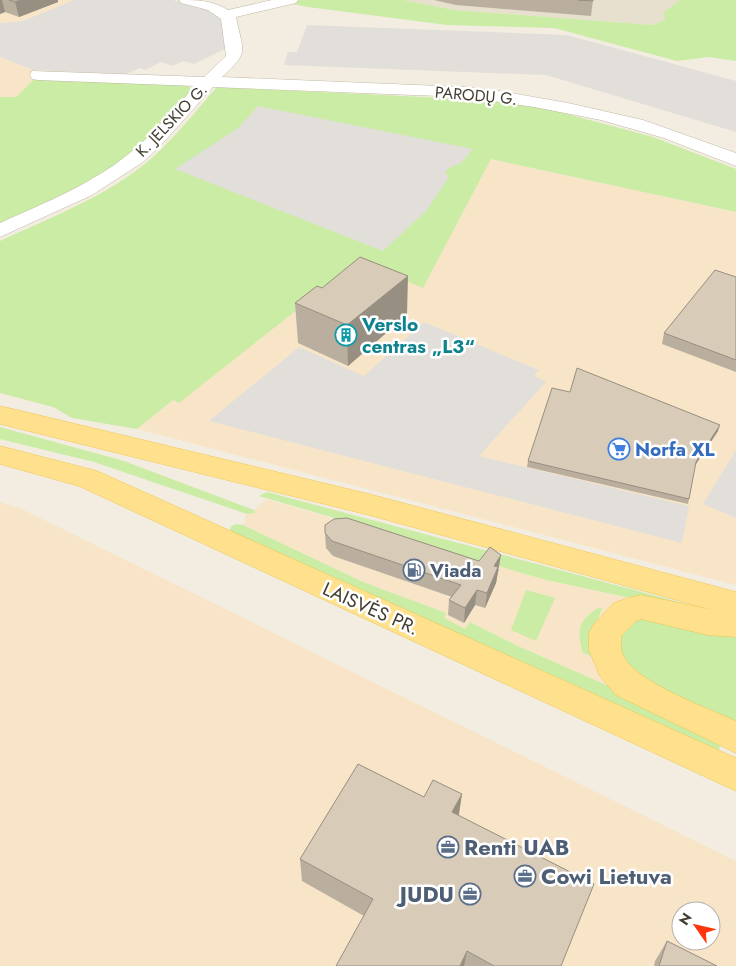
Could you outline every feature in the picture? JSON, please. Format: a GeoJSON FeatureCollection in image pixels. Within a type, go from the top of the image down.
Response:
{"type":"FeatureCollection","features":[{"type":"Feature","properties":{"kind":"main road"},"geometry":{"type":"LineString","coordinates":[[0,415],[151,448],[340,495],[736,604]]}},
{"type":"Feature","properties":{"kind":"main road","name":"LAISVĖS PR."},"geometry":{"type":"LineString","coordinates":[[0,455],[88,478],[736,775]]}},
{"type":"Feature","properties":{"kind":"main road"},"geometry":{"type":"LineString","coordinates":[[736,624],[708,622],[640,607],[625,612],[614,621],[605,633],[605,650],[610,666],[628,685],[736,738]]}},
{"type":"Feature","properties":{"kind":"street"},"geometry":{"type":"LineString","coordinates":[[186,0],[213,7],[226,15],[290,0]]}},
{"type":"Feature","properties":{"kind":"street","name":"K. JELSKIO G."},"geometry":{"type":"LineString","coordinates":[[0,231],[85,191],[136,158],[156,140],[208,82],[234,57],[235,51],[226,15]]}},
{"type":"Feature","properties":{"kind":"street","name":"PARODŲ G."},"geometry":{"type":"LineString","coordinates":[[38,75],[464,92],[547,102],[633,123],[736,160]]}},
{"type":"Feature","properties":{"kind":"shaded area"},"geometry":{"type":"Polygon","coordinates":[[[0,0],[74,0],[23,21],[0,23],[0,0]]]}},
{"type":"Feature","properties":{"kind":"shaded area"},"geometry":{"type":"Polygon","coordinates":[[[74,0],[173,0],[210,10],[220,18],[227,48],[194,64],[183,61],[173,66],[161,62],[145,70],[140,68],[126,74],[33,70],[0,57],[0,23],[23,21],[74,0]]]}},
{"type":"Feature","properties":{"kind":"shaded area"},"geometry":{"type":"Polygon","coordinates":[[[403,0],[680,0],[665,12],[665,20],[653,25],[454,10],[403,0]]]}},
{"type":"Feature","properties":{"kind":"shaded area"},"geometry":{"type":"Polygon","coordinates":[[[307,25],[567,35],[736,81],[736,132],[546,75],[284,65],[288,52],[297,52],[307,25]]]}},
{"type":"Feature","properties":{"kind":"shaded area"},"geometry":{"type":"Polygon","coordinates":[[[0,57],[33,70],[34,79],[16,97],[0,97],[0,57]]]}},
{"type":"Feature","properties":{"kind":"shaded area"},"geometry":{"type":"Polygon","coordinates":[[[258,106],[473,149],[461,163],[449,168],[445,173],[449,177],[427,210],[383,251],[175,169],[238,128],[258,106]]]}},
{"type":"Feature","properties":{"kind":"shaded area"},"geometry":{"type":"Polygon","coordinates":[[[491,159],[736,212],[736,585],[137,429],[173,400],[179,402],[359,261],[423,287],[491,159]]]}},
{"type":"Feature","properties":{"kind":"shaded area"},"geometry":{"type":"Polygon","coordinates":[[[424,322],[539,370],[534,376],[546,382],[479,456],[689,506],[682,543],[209,421],[299,347],[364,376],[424,322]]]}},
{"type":"Feature","properties":{"kind":"shaded area"},"geometry":{"type":"Polygon","coordinates":[[[736,450],[736,518],[703,504],[736,450]]]}},
{"type":"Feature","properties":{"kind":"shaded area"},"geometry":{"type":"Polygon","coordinates":[[[266,499],[546,580],[658,604],[622,692],[518,646],[470,622],[465,629],[443,618],[446,613],[363,582],[243,525],[247,514],[255,513],[254,510],[266,499]]]}},
{"type":"Feature","properties":{"kind":"shaded area"},"geometry":{"type":"Polygon","coordinates":[[[0,502],[22,509],[736,861],[736,966],[0,966],[0,502]]]}},
{"type":"Feature","properties":{"kind":"green space"},"geometry":{"type":"Polygon","coordinates":[[[273,0],[403,0],[454,10],[653,25],[665,20],[664,12],[680,0],[736,0],[736,61],[709,57],[677,61],[554,28],[447,25],[308,7],[273,0]]]}},
{"type":"Feature","properties":{"kind":"green space"},"geometry":{"type":"Polygon","coordinates":[[[34,79],[187,85],[192,89],[142,144],[112,169],[87,184],[0,226],[0,97],[16,97],[34,79]]]}},
{"type":"Feature","properties":{"kind":"green space"},"geometry":{"type":"Polygon","coordinates":[[[217,87],[485,100],[537,106],[653,137],[736,169],[736,212],[491,159],[423,288],[359,261],[179,403],[173,400],[137,429],[72,418],[53,407],[0,393],[0,241],[79,205],[117,184],[152,158],[217,87]]]}},
{"type":"Feature","properties":{"kind":"green space"},"geometry":{"type":"Polygon","coordinates":[[[0,427],[124,461],[254,510],[255,513],[247,514],[94,462],[0,439],[0,427]]]}},
{"type":"Feature","properties":{"kind":"green space"},"geometry":{"type":"Polygon","coordinates":[[[267,492],[709,610],[706,614],[546,580],[259,496],[267,492]]]}},
{"type":"Feature","properties":{"kind":"green space"},"geometry":{"type":"Polygon","coordinates":[[[236,524],[243,525],[363,582],[446,613],[444,618],[465,629],[470,622],[518,646],[622,692],[720,744],[719,751],[234,535],[230,530],[231,526],[236,524]]]}},
{"type":"Feature","properties":{"kind":"green space"},"geometry":{"type":"Polygon","coordinates":[[[526,590],[555,598],[536,641],[511,630],[526,590]]]}},
{"type":"Feature","properties":{"kind":"green space"},"geometry":{"type":"Polygon","coordinates":[[[598,608],[602,608],[589,643],[592,656],[583,653],[580,628],[582,622],[598,608]]]}},
{"type":"Feature","properties":{"kind":"green space"},"geometry":{"type":"Polygon","coordinates":[[[647,618],[736,635],[736,727],[643,681],[620,659],[620,635],[634,620],[647,618]]]}},
{"type":"Feature","properties":{"kind":"building"},"geometry":{"type":"Polygon","coordinates":[[[360,257],[408,276],[347,325],[295,303],[317,286],[322,288],[360,257]]]}},
{"type":"Feature","properties":{"kind":"building"},"geometry":{"type":"Polygon","coordinates":[[[715,270],[736,277],[736,360],[664,333],[715,270]]]}},
{"type":"Feature","properties":{"kind":"building","name":"Norfa XL"},"geometry":{"type":"Polygon","coordinates":[[[577,368],[720,425],[696,462],[689,499],[528,461],[552,388],[570,392],[577,368]]]}},
{"type":"Feature","properties":{"kind":"building"},"geometry":{"type":"Polygon","coordinates":[[[347,518],[479,561],[490,547],[501,555],[494,566],[498,567],[487,593],[477,590],[465,608],[449,600],[461,585],[332,541],[325,533],[325,525],[334,519],[347,518]]]}},
{"type":"Feature","properties":{"kind":"building"},"geometry":{"type":"Polygon","coordinates":[[[358,764],[424,797],[433,780],[462,794],[452,812],[594,884],[561,966],[494,966],[467,951],[460,966],[336,966],[373,899],[300,859],[358,764]]]}},
{"type":"Feature","properties":{"kind":"building"},"geometry":{"type":"Polygon","coordinates":[[[667,941],[671,943],[671,951],[687,951],[717,966],[659,966],[667,941]]]}},
{"type":"Feature","properties":{"kind":"place","name":"Verslo centras „L3“"},"geometry":{"type":"Point","coordinates":[346,335]}},
{"type":"Feature","properties":{"kind":"place","name":"Norfa XL"},"geometry":{"type":"Point","coordinates":[619,449]}},
{"type":"Feature","properties":{"kind":"place","name":"Viada"},"geometry":{"type":"Point","coordinates":[414,570]}},
{"type":"Feature","properties":{"kind":"place","name":"Renti UAB"},"geometry":{"type":"Point","coordinates":[448,847]}},
{"type":"Feature","properties":{"kind":"place","name":"Cowi Lietuva"},"geometry":{"type":"Point","coordinates":[525,876]}},
{"type":"Feature","properties":{"kind":"place","name":"JUDU"},"geometry":{"type":"Point","coordinates":[470,894]}}]}
